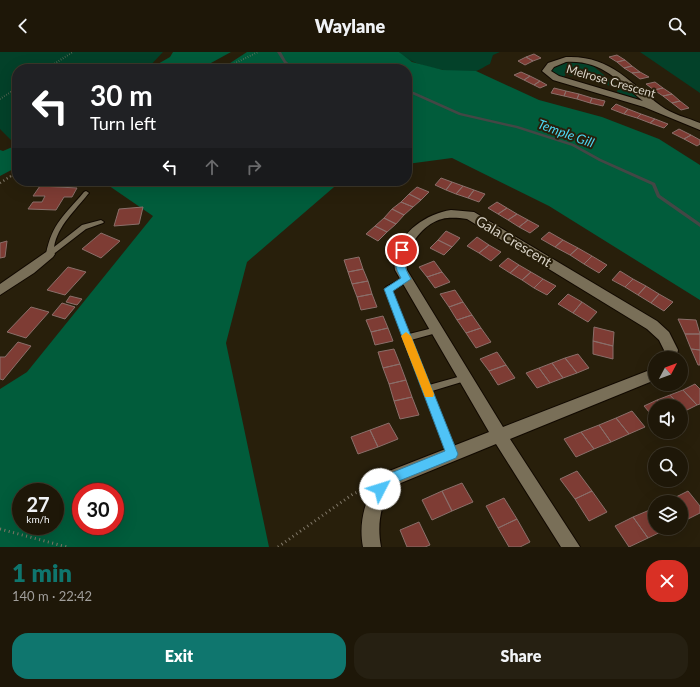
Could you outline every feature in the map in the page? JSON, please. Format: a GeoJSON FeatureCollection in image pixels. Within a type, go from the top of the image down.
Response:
{"type":"FeatureCollection","features":[{"type":"Feature","properties":{"kind":"street","name":"Melrose Crescent"},"geometry":{"type":"LineString","coordinates":[[657,108],[607,67],[598,62],[579,59],[566,60],[548,67],[546,71],[556,78],[623,96],[657,108],[700,127]]}},
{"type":"Feature","properties":{"kind":"street","name":"Gala Crescent"},"geometry":{"type":"LineString","coordinates":[[571,547],[499,435],[401,270],[399,261],[402,250],[422,224],[434,218],[452,213],[470,215],[652,325],[664,336],[671,351]]}},
{"type":"Feature","properties":{"kind":"street"},"geometry":{"type":"LineString","coordinates":[[0,290],[30,270],[49,254]]}},
{"type":"Feature","properties":{"kind":"street"},"geometry":{"type":"LineString","coordinates":[[372,547],[369,523],[376,497],[385,481],[648,377]]}},
{"type":"Feature","properties":{"kind":"lane"},"geometry":{"type":"LineString","coordinates":[[49,254],[52,237],[56,228],[86,193]]}},
{"type":"Feature","properties":{"kind":"lane"},"geometry":{"type":"LineString","coordinates":[[49,254],[84,227],[101,222]]}},
{"type":"Feature","properties":{"kind":"lane"},"geometry":{"type":"LineString","coordinates":[[407,279],[388,289],[452,454]]}},
{"type":"Feature","properties":{"kind":"lane"},"geometry":{"type":"LineString","coordinates":[[407,338],[437,330]]}},
{"type":"Feature","properties":{"kind":"lane"},"geometry":{"type":"LineString","coordinates":[[427,389],[465,378]]}},
{"type":"Feature","properties":{"kind":"path"},"geometry":{"type":"LineString","coordinates":[[54,64],[73,52]]}},
{"type":"Feature","properties":{"kind":"path"},"geometry":{"type":"LineString","coordinates":[[233,64],[258,52]]}},
{"type":"Feature","properties":{"kind":"path"},"geometry":{"type":"LineString","coordinates":[[0,99],[12,91]]}},
{"type":"Feature","properties":{"kind":"path"},"geometry":{"type":"LineString","coordinates":[[0,183],[12,176]]}},
{"type":"Feature","properties":{"kind":"path"},"geometry":{"type":"LineString","coordinates":[[278,547],[353,494],[385,481]]}},
{"type":"Feature","properties":{"kind":"path"},"geometry":{"type":"LineString","coordinates":[[0,529],[67,547]]}},
{"type":"Feature","properties":{"kind":"green space"},"geometry":{"type":"Polygon","coordinates":[[[0,52],[163,52],[152,64],[12,64],[12,140],[0,129],[0,52]]]}},
{"type":"Feature","properties":{"kind":"green space"},"geometry":{"type":"Polygon","coordinates":[[[173,52],[231,52],[209,64],[158,64],[170,57],[173,52]]]}},
{"type":"Feature","properties":{"kind":"green space"},"geometry":{"type":"Polygon","coordinates":[[[247,52],[399,52],[412,62],[443,70],[476,71],[539,100],[602,117],[659,139],[700,165],[700,300],[549,206],[452,158],[412,163],[412,64],[229,64],[247,52]]]}},
{"type":"Feature","properties":{"kind":"green space"},"geometry":{"type":"Polygon","coordinates":[[[399,52],[500,52],[493,55],[490,64],[476,71],[467,72],[446,70],[423,65],[413,62],[399,52]]]}},
{"type":"Feature","properties":{"kind":"green space"},"geometry":{"type":"Polygon","coordinates":[[[640,52],[700,52],[700,93],[640,52]]]}},
{"type":"Feature","properties":{"kind":"green space"},"geometry":{"type":"Polygon","coordinates":[[[582,61],[593,66],[620,88],[628,87],[639,95],[636,98],[617,92],[618,88],[566,74],[563,78],[555,76],[551,71],[551,69],[567,62],[582,61]]]}},
{"type":"Feature","properties":{"kind":"green space"},"geometry":{"type":"Polygon","coordinates":[[[12,147],[12,170],[0,176],[0,150],[3,151],[12,147]]]}},
{"type":"Feature","properties":{"kind":"green space"},"geometry":{"type":"Polygon","coordinates":[[[109,186],[335,186],[247,262],[226,343],[269,547],[0,547],[0,389],[27,372],[153,216],[109,186]]]}},
{"type":"Feature","properties":{"kind":"building"},"geometry":{"type":"Polygon","coordinates":[[[534,54],[541,58],[533,61],[526,57],[534,54]]]}},
{"type":"Feature","properties":{"kind":"building"},"geometry":{"type":"Polygon","coordinates":[[[617,55],[625,60],[617,62],[609,57],[617,55]]]}},
{"type":"Feature","properties":{"kind":"building"},"geometry":{"type":"Polygon","coordinates":[[[526,57],[533,61],[525,65],[518,61],[526,57]]]}},
{"type":"Feature","properties":{"kind":"building"},"geometry":{"type":"Polygon","coordinates":[[[625,60],[632,66],[624,68],[617,62],[625,60]]]}},
{"type":"Feature","properties":{"kind":"building"},"geometry":{"type":"Polygon","coordinates":[[[632,66],[640,72],[632,73],[624,68],[632,66]]]}},
{"type":"Feature","properties":{"kind":"building"},"geometry":{"type":"Polygon","coordinates":[[[521,72],[530,76],[524,80],[514,75],[521,72]]]}},
{"type":"Feature","properties":{"kind":"building"},"geometry":{"type":"Polygon","coordinates":[[[640,72],[649,77],[640,79],[632,73],[640,72]]]}},
{"type":"Feature","properties":{"kind":"building"},"geometry":{"type":"Polygon","coordinates":[[[530,76],[540,81],[534,85],[524,80],[530,76]]]}},
{"type":"Feature","properties":{"kind":"building"},"geometry":{"type":"Polygon","coordinates":[[[540,81],[547,85],[540,88],[534,85],[540,81]]]}},
{"type":"Feature","properties":{"kind":"building"},"geometry":{"type":"Polygon","coordinates":[[[655,82],[663,88],[654,90],[646,84],[655,82]]]}},
{"type":"Feature","properties":{"kind":"building"},"geometry":{"type":"Polygon","coordinates":[[[554,88],[566,91],[564,96],[551,93],[554,88]]]}},
{"type":"Feature","properties":{"kind":"building"},"geometry":{"type":"Polygon","coordinates":[[[663,88],[672,94],[663,96],[654,90],[663,88]]]}},
{"type":"Feature","properties":{"kind":"building"},"geometry":{"type":"Polygon","coordinates":[[[566,91],[579,94],[577,99],[564,96],[566,91]]]}},
{"type":"Feature","properties":{"kind":"building"},"geometry":{"type":"Polygon","coordinates":[[[579,94],[592,98],[590,103],[577,99],[579,94]]]}},
{"type":"Feature","properties":{"kind":"building"},"geometry":{"type":"Polygon","coordinates":[[[672,94],[680,101],[672,103],[663,96],[672,94]]]}},
{"type":"Feature","properties":{"kind":"building"},"geometry":{"type":"Polygon","coordinates":[[[592,98],[605,101],[603,106],[590,103],[592,98]]]}},
{"type":"Feature","properties":{"kind":"building"},"geometry":{"type":"Polygon","coordinates":[[[680,101],[689,108],[681,110],[672,103],[680,101]]]}},
{"type":"Feature","properties":{"kind":"building"},"geometry":{"type":"Polygon","coordinates":[[[616,104],[628,109],[624,114],[611,109],[616,104]]]}},
{"type":"Feature","properties":{"kind":"building"},"geometry":{"type":"Polygon","coordinates":[[[628,109],[641,114],[637,118],[624,114],[628,109]]]}},
{"type":"Feature","properties":{"kind":"building"},"geometry":{"type":"Polygon","coordinates":[[[641,114],[655,119],[650,123],[637,118],[641,114]]]}},
{"type":"Feature","properties":{"kind":"building"},"geometry":{"type":"Polygon","coordinates":[[[655,119],[668,124],[664,128],[650,123],[655,119]]]}},
{"type":"Feature","properties":{"kind":"building"},"geometry":{"type":"Polygon","coordinates":[[[679,129],[691,135],[684,139],[672,133],[679,129]]]}},
{"type":"Feature","properties":{"kind":"building"},"geometry":{"type":"Polygon","coordinates":[[[691,135],[700,140],[700,144],[697,146],[684,139],[691,135]]]}},
{"type":"Feature","properties":{"kind":"building"},"geometry":{"type":"Polygon","coordinates":[[[441,178],[452,182],[446,190],[435,185],[441,178]]]}},
{"type":"Feature","properties":{"kind":"building"},"geometry":{"type":"Polygon","coordinates":[[[452,182],[463,186],[456,194],[446,190],[452,182]]]}},
{"type":"Feature","properties":{"kind":"building"},"geometry":{"type":"Polygon","coordinates":[[[40,186],[77,188],[72,197],[64,197],[56,210],[28,209],[33,202],[42,202],[45,196],[33,196],[40,186]]]}},
{"type":"Feature","properties":{"kind":"building"},"geometry":{"type":"Polygon","coordinates":[[[463,186],[474,190],[468,198],[456,194],[463,186]]]}},
{"type":"Feature","properties":{"kind":"building"},"geometry":{"type":"Polygon","coordinates":[[[417,187],[429,192],[421,200],[409,194],[417,187]]]}},
{"type":"Feature","properties":{"kind":"building"},"geometry":{"type":"Polygon","coordinates":[[[474,190],[485,194],[479,202],[468,198],[474,190]]]}},
{"type":"Feature","properties":{"kind":"building"},"geometry":{"type":"Polygon","coordinates":[[[409,194],[421,200],[413,207],[401,202],[409,194]]]}},
{"type":"Feature","properties":{"kind":"building"},"geometry":{"type":"Polygon","coordinates":[[[401,202],[413,207],[404,215],[392,209],[401,202]]]}},
{"type":"Feature","properties":{"kind":"building"},"geometry":{"type":"Polygon","coordinates":[[[497,202],[507,208],[498,214],[488,208],[497,202]]]}},
{"type":"Feature","properties":{"kind":"building"},"geometry":{"type":"Polygon","coordinates":[[[143,207],[139,224],[114,226],[119,209],[143,207]]]}},
{"type":"Feature","properties":{"kind":"building"},"geometry":{"type":"Polygon","coordinates":[[[507,208],[517,214],[508,220],[498,214],[507,208]]]}},
{"type":"Feature","properties":{"kind":"building"},"geometry":{"type":"Polygon","coordinates":[[[392,209],[404,215],[396,224],[384,218],[392,209]]]}},
{"type":"Feature","properties":{"kind":"building"},"geometry":{"type":"Polygon","coordinates":[[[517,214],[528,220],[519,227],[508,220],[517,214]]]}},
{"type":"Feature","properties":{"kind":"building"},"geometry":{"type":"Polygon","coordinates":[[[384,218],[396,224],[387,232],[375,226],[384,218]]]}},
{"type":"Feature","properties":{"kind":"building"},"geometry":{"type":"Polygon","coordinates":[[[528,220],[539,226],[530,233],[519,227],[528,220]]]}},
{"type":"Feature","properties":{"kind":"building"},"geometry":{"type":"Polygon","coordinates":[[[375,226],[387,232],[378,241],[366,234],[375,226]]]}},
{"type":"Feature","properties":{"kind":"building"},"geometry":{"type":"Polygon","coordinates":[[[446,231],[460,238],[452,247],[438,240],[446,231]]]}},
{"type":"Feature","properties":{"kind":"building"},"geometry":{"type":"Polygon","coordinates":[[[549,232],[563,240],[555,247],[541,239],[549,232]]]}},
{"type":"Feature","properties":{"kind":"building"},"geometry":{"type":"Polygon","coordinates":[[[101,233],[120,241],[101,258],[82,249],[101,233]]]}},
{"type":"Feature","properties":{"kind":"building"},"geometry":{"type":"Polygon","coordinates":[[[477,237],[489,245],[479,253],[467,246],[477,237]]]}},
{"type":"Feature","properties":{"kind":"building"},"geometry":{"type":"Polygon","coordinates":[[[438,240],[452,247],[444,255],[430,248],[438,240]]]}},
{"type":"Feature","properties":{"kind":"building"},"geometry":{"type":"Polygon","coordinates":[[[563,240],[578,248],[570,255],[555,247],[563,240]]]}},
{"type":"Feature","properties":{"kind":"building"},"geometry":{"type":"Polygon","coordinates":[[[7,241],[5,257],[0,258],[0,243],[7,241]]]}},
{"type":"Feature","properties":{"kind":"building"},"geometry":{"type":"Polygon","coordinates":[[[489,245],[501,252],[491,261],[479,253],[489,245]]]}},
{"type":"Feature","properties":{"kind":"building"},"geometry":{"type":"Polygon","coordinates":[[[578,248],[592,256],[584,264],[570,255],[578,248]]]}},
{"type":"Feature","properties":{"kind":"building"},"geometry":{"type":"Polygon","coordinates":[[[592,256],[607,265],[599,273],[584,264],[592,256]]]}},
{"type":"Feature","properties":{"kind":"building"},"geometry":{"type":"Polygon","coordinates":[[[359,257],[363,269],[348,272],[344,260],[359,257]]]}},
{"type":"Feature","properties":{"kind":"building"},"geometry":{"type":"Polygon","coordinates":[[[508,258],[519,265],[510,273],[499,266],[508,258]]]}},
{"type":"Feature","properties":{"kind":"building"},"geometry":{"type":"Polygon","coordinates":[[[434,261],[442,272],[427,277],[419,267],[434,261]]]}},
{"type":"Feature","properties":{"kind":"building"},"geometry":{"type":"Polygon","coordinates":[[[519,265],[531,272],[522,280],[510,273],[519,265]]]}},
{"type":"Feature","properties":{"kind":"building"},"geometry":{"type":"Polygon","coordinates":[[[68,267],[86,272],[65,295],[47,290],[68,267]]]}},
{"type":"Feature","properties":{"kind":"building"},"geometry":{"type":"Polygon","coordinates":[[[363,269],[368,281],[352,284],[348,272],[363,269]]]}},
{"type":"Feature","properties":{"kind":"building"},"geometry":{"type":"Polygon","coordinates":[[[620,271],[633,279],[625,287],[612,280],[620,271]]]}},
{"type":"Feature","properties":{"kind":"building"},"geometry":{"type":"Polygon","coordinates":[[[442,272],[450,282],[435,288],[427,277],[442,272]]]}},
{"type":"Feature","properties":{"kind":"building"},"geometry":{"type":"Polygon","coordinates":[[[531,272],[543,279],[534,288],[522,280],[531,272]]]}},
{"type":"Feature","properties":{"kind":"building"},"geometry":{"type":"Polygon","coordinates":[[[543,279],[556,286],[547,295],[534,288],[543,279]]]}},
{"type":"Feature","properties":{"kind":"building"},"geometry":{"type":"Polygon","coordinates":[[[633,279],[646,286],[638,295],[625,287],[633,279]]]}},
{"type":"Feature","properties":{"kind":"building"},"geometry":{"type":"Polygon","coordinates":[[[368,281],[372,294],[357,297],[352,284],[368,281]]]}},
{"type":"Feature","properties":{"kind":"building"},"geometry":{"type":"Polygon","coordinates":[[[646,286],[659,294],[651,303],[638,295],[646,286]]]}},
{"type":"Feature","properties":{"kind":"building"},"geometry":{"type":"Polygon","coordinates":[[[455,290],[463,302],[449,307],[440,294],[455,290]]]}},
{"type":"Feature","properties":{"kind":"building"},"geometry":{"type":"Polygon","coordinates":[[[372,294],[377,307],[361,310],[357,297],[372,294]]]}},
{"type":"Feature","properties":{"kind":"building"},"geometry":{"type":"Polygon","coordinates":[[[568,294],[582,302],[573,313],[558,304],[568,294]]]}},
{"type":"Feature","properties":{"kind":"building"},"geometry":{"type":"Polygon","coordinates":[[[659,294],[673,302],[664,311],[651,303],[659,294]]]}},
{"type":"Feature","properties":{"kind":"building"},"geometry":{"type":"Polygon","coordinates":[[[70,296],[82,299],[77,305],[66,302],[70,296]]]}},
{"type":"Feature","properties":{"kind":"building"},"geometry":{"type":"Polygon","coordinates":[[[463,302],[472,315],[457,320],[449,307],[463,302]]]}},
{"type":"Feature","properties":{"kind":"building"},"geometry":{"type":"Polygon","coordinates":[[[582,302],[597,312],[588,322],[573,313],[582,302]]]}},
{"type":"Feature","properties":{"kind":"building"},"geometry":{"type":"Polygon","coordinates":[[[62,303],[75,307],[65,319],[52,315],[62,303]]]}},
{"type":"Feature","properties":{"kind":"building"},"geometry":{"type":"Polygon","coordinates":[[[31,307],[49,312],[26,338],[7,332],[31,307]]]}},
{"type":"Feature","properties":{"kind":"building"},"geometry":{"type":"Polygon","coordinates":[[[472,315],[481,328],[466,333],[457,320],[472,315]]]}},
{"type":"Feature","properties":{"kind":"building"},"geometry":{"type":"Polygon","coordinates":[[[383,316],[388,328],[371,332],[366,320],[383,316]]]}},
{"type":"Feature","properties":{"kind":"building"},"geometry":{"type":"Polygon","coordinates":[[[678,319],[696,320],[700,334],[685,334],[678,319]]]}},
{"type":"Feature","properties":{"kind":"building"},"geometry":{"type":"Polygon","coordinates":[[[594,327],[614,332],[613,346],[593,341],[594,327]]]}},
{"type":"Feature","properties":{"kind":"building"},"geometry":{"type":"Polygon","coordinates":[[[388,328],[393,341],[375,345],[371,332],[388,328]]]}},
{"type":"Feature","properties":{"kind":"building"},"geometry":{"type":"Polygon","coordinates":[[[481,328],[491,342],[476,348],[466,333],[481,328]]]}},
{"type":"Feature","properties":{"kind":"building"},"geometry":{"type":"Polygon","coordinates":[[[685,334],[700,334],[700,350],[691,349],[685,334]]]}},
{"type":"Feature","properties":{"kind":"building"},"geometry":{"type":"Polygon","coordinates":[[[593,341],[613,346],[613,359],[593,354],[593,341]]]}},
{"type":"Feature","properties":{"kind":"building"},"geometry":{"type":"Polygon","coordinates":[[[18,342],[31,346],[3,380],[0,379],[0,357],[5,357],[18,342]]]}},
{"type":"Feature","properties":{"kind":"building"},"geometry":{"type":"Polygon","coordinates":[[[394,349],[400,364],[383,368],[378,352],[394,349]]]}},
{"type":"Feature","properties":{"kind":"building"},"geometry":{"type":"Polygon","coordinates":[[[691,349],[700,350],[700,365],[698,365],[691,349]]]}},
{"type":"Feature","properties":{"kind":"building"},"geometry":{"type":"Polygon","coordinates":[[[497,352],[506,365],[489,371],[480,359],[497,352]]]}},
{"type":"Feature","properties":{"kind":"building"},"geometry":{"type":"Polygon","coordinates":[[[578,354],[589,368],[577,373],[565,358],[578,354]]]}},
{"type":"Feature","properties":{"kind":"building"},"geometry":{"type":"Polygon","coordinates":[[[565,358],[577,373],[563,378],[552,363],[565,358]]]}},
{"type":"Feature","properties":{"kind":"building"},"geometry":{"type":"Polygon","coordinates":[[[552,363],[563,378],[550,383],[539,368],[552,363]]]}},
{"type":"Feature","properties":{"kind":"building"},"geometry":{"type":"Polygon","coordinates":[[[400,364],[406,380],[389,384],[383,368],[400,364]]]}},
{"type":"Feature","properties":{"kind":"building"},"geometry":{"type":"Polygon","coordinates":[[[506,365],[515,378],[498,385],[489,371],[506,365]]]}},
{"type":"Feature","properties":{"kind":"building"},"geometry":{"type":"Polygon","coordinates":[[[539,368],[550,383],[537,388],[526,373],[539,368]]]}},
{"type":"Feature","properties":{"kind":"building"},"geometry":{"type":"Polygon","coordinates":[[[406,380],[412,397],[394,401],[389,384],[406,380]]]}},
{"type":"Feature","properties":{"kind":"building"},"geometry":{"type":"Polygon","coordinates":[[[695,384],[700,389],[700,404],[697,405],[684,391],[688,391],[688,388],[695,384]]]}},
{"type":"Feature","properties":{"kind":"building"},"geometry":{"type":"Polygon","coordinates":[[[684,391],[697,405],[688,410],[688,399],[674,399],[670,395],[684,391]]]}},
{"type":"Feature","properties":{"kind":"building"},"geometry":{"type":"Polygon","coordinates":[[[670,395],[674,399],[660,399],[670,395]]]}},
{"type":"Feature","properties":{"kind":"building"},"geometry":{"type":"Polygon","coordinates":[[[412,397],[419,415],[400,419],[394,401],[412,397]]]}},
{"type":"Feature","properties":{"kind":"building"},"geometry":{"type":"Polygon","coordinates":[[[648,404],[648,411],[644,406],[648,404]]]}},
{"type":"Feature","properties":{"kind":"building"},"geometry":{"type":"Polygon","coordinates":[[[632,411],[645,427],[629,434],[616,418],[632,411]]]}},
{"type":"Feature","properties":{"kind":"building"},"geometry":{"type":"Polygon","coordinates":[[[616,418],[629,434],[611,442],[599,425],[616,418]]]}},
{"type":"Feature","properties":{"kind":"building"},"geometry":{"type":"Polygon","coordinates":[[[389,423],[398,439],[378,447],[370,430],[389,423]]]}},
{"type":"Feature","properties":{"kind":"building"},"geometry":{"type":"Polygon","coordinates":[[[599,425],[611,442],[594,449],[581,432],[599,425]]]}},
{"type":"Feature","properties":{"kind":"building"},"geometry":{"type":"Polygon","coordinates":[[[370,430],[378,447],[358,454],[351,437],[370,430]]]}},
{"type":"Feature","properties":{"kind":"building"},"geometry":{"type":"Polygon","coordinates":[[[581,432],[594,449],[576,457],[564,439],[581,432]]]}},
{"type":"Feature","properties":{"kind":"building"},"geometry":{"type":"Polygon","coordinates":[[[577,471],[592,491],[575,499],[560,479],[577,471]]]}},
{"type":"Feature","properties":{"kind":"building"},"geometry":{"type":"Polygon","coordinates":[[[462,483],[473,502],[452,511],[442,491],[462,483]]]}},
{"type":"Feature","properties":{"kind":"building"},"geometry":{"type":"Polygon","coordinates":[[[442,491],[452,511],[432,520],[422,500],[442,491]]]}},
{"type":"Feature","properties":{"kind":"building"},"geometry":{"type":"Polygon","coordinates":[[[592,491],[607,512],[589,521],[575,499],[592,491]]]}},
{"type":"Feature","properties":{"kind":"building"},"geometry":{"type":"Polygon","coordinates":[[[688,491],[700,506],[700,513],[688,519],[688,495],[680,495],[688,491]]]}},
{"type":"Feature","properties":{"kind":"building"},"geometry":{"type":"Polygon","coordinates":[[[504,498],[517,519],[498,528],[486,506],[504,498]]]}},
{"type":"Feature","properties":{"kind":"building"},"geometry":{"type":"Polygon","coordinates":[[[648,511],[648,535],[654,535],[648,538],[633,517],[648,511]]]}},
{"type":"Feature","properties":{"kind":"building"},"geometry":{"type":"Polygon","coordinates":[[[633,517],[648,538],[629,547],[615,526],[633,517]]]}},
{"type":"Feature","properties":{"kind":"building"},"geometry":{"type":"Polygon","coordinates":[[[517,519],[530,542],[520,547],[509,547],[498,528],[517,519]]]}},
{"type":"Feature","properties":{"kind":"building"},"geometry":{"type":"Polygon","coordinates":[[[419,522],[430,545],[425,547],[407,547],[400,530],[419,522]]]}},
{"type":"Feature","properties":{"kind":"waterway","name":"Temple Gill"},"geometry":{"type":"LineString","coordinates":[[279,52],[287,64]]}},
{"type":"Feature","properties":{"kind":"waterway","name":"Temple Gill"},"geometry":{"type":"LineString","coordinates":[[412,93],[460,114],[517,127],[573,145],[600,160],[654,184],[658,196],[700,225]]}},
{"type":"Feature","properties":{"kind":"slow traffic"},"geometry":{"type":"LineString","coordinates":[[406,336],[429,394]]}},
{"type":"Feature","properties":{"kind":"route"},"geometry":{"type":"LineString","coordinates":[[380,489],[385,481],[452,454],[388,289],[407,279],[401,270],[399,261],[402,250]]}}]}
